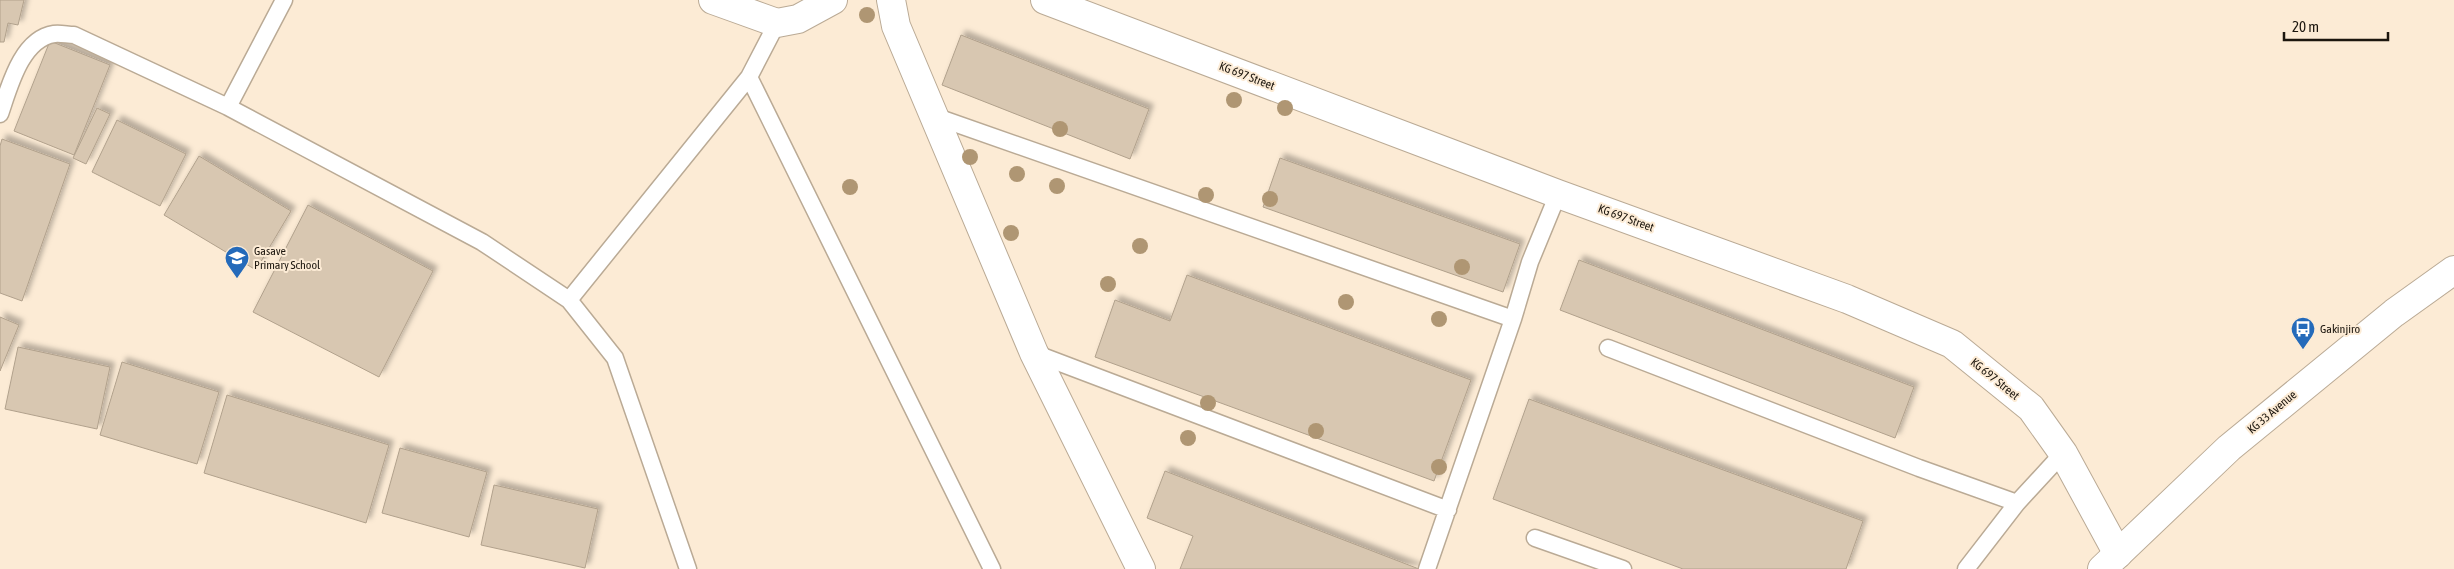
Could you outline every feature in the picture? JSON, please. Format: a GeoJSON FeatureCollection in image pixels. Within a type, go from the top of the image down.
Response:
{"type":"FeatureCollection","features":[{"type":"Feature","properties":{"kind":"street"},"geometry":{"type":"LineString","coordinates":[[713,0],[777,23],[798,19],[834,0]]}},
{"type":"Feature","properties":{"kind":"street"},"geometry":{"type":"LineString","coordinates":[[891,0],[896,26],[1034,353],[1141,569]]}},
{"type":"Feature","properties":{"kind":"street","name":"KG 697 Street"},"geometry":{"type":"LineString","coordinates":[[1044,0],[1558,194],[1847,299],[1952,344],[2031,408],[2063,453],[2110,562]]}},
{"type":"Feature","properties":{"kind":"street","name":"KG 33 Avenue"},"geometry":{"type":"LineString","coordinates":[[2110,562],[2251,430],[2394,313],[2454,270]]}},
{"type":"Feature","properties":{"kind":"lane"},"geometry":{"type":"LineString","coordinates":[[228,107],[284,0]]}},
{"type":"Feature","properties":{"kind":"lane"},"geometry":{"type":"LineString","coordinates":[[569,300],[749,76],[777,23]]}},
{"type":"Feature","properties":{"kind":"lane"},"geometry":{"type":"LineString","coordinates":[[0,114],[17,66],[34,45],[53,34],[74,35],[228,107],[482,242],[569,300],[615,358],[688,569]]}},
{"type":"Feature","properties":{"kind":"lane"},"geometry":{"type":"LineString","coordinates":[[749,76],[992,569]]}},
{"type":"Feature","properties":{"kind":"lane"},"geometry":{"type":"LineString","coordinates":[[934,116],[1513,319]]}},
{"type":"Feature","properties":{"kind":"lane"},"geometry":{"type":"LineString","coordinates":[[1427,569],[1513,319],[1530,262],[1558,194]]}},
{"type":"Feature","properties":{"kind":"lane"},"geometry":{"type":"LineString","coordinates":[[1608,348],[2017,503]]}},
{"type":"Feature","properties":{"kind":"lane"},"geometry":{"type":"LineString","coordinates":[[1034,353],[1448,510]]}},
{"type":"Feature","properties":{"kind":"lane"},"geometry":{"type":"LineString","coordinates":[[1966,569],[2017,503],[2063,453]]}},
{"type":"Feature","properties":{"kind":"lane"},"geometry":{"type":"LineString","coordinates":[[1536,538],[1623,569]]}},
{"type":"Feature","properties":{"kind":"building"},"geometry":{"type":"Polygon","coordinates":[[[0,0],[24,0],[18,25],[8,23],[4,42],[0,42],[0,0]]]}},
{"type":"Feature","properties":{"kind":"building"},"geometry":{"type":"Polygon","coordinates":[[[961,35],[1149,109],[1130,159],[942,85],[961,35]]]}},
{"type":"Feature","properties":{"kind":"building"},"geometry":{"type":"Polygon","coordinates":[[[50,41],[110,65],[74,155],[14,131],[50,41]]]}},
{"type":"Feature","properties":{"kind":"building"},"geometry":{"type":"Polygon","coordinates":[[[97,108],[110,114],[86,164],[73,158],[97,108]]]}},
{"type":"Feature","properties":{"kind":"building"},"geometry":{"type":"Polygon","coordinates":[[[117,120],[186,154],[160,206],[92,172],[117,120]]]}},
{"type":"Feature","properties":{"kind":"building"},"geometry":{"type":"Polygon","coordinates":[[[2,139],[70,164],[22,301],[0,293],[0,146],[2,139]]]}},
{"type":"Feature","properties":{"kind":"building"},"geometry":{"type":"Polygon","coordinates":[[[199,156],[291,211],[256,270],[164,215],[199,156]]]}},
{"type":"Feature","properties":{"kind":"building"},"geometry":{"type":"Polygon","coordinates":[[[1280,158],[1520,244],[1503,292],[1263,207],[1280,158]]]}},
{"type":"Feature","properties":{"kind":"building"},"geometry":{"type":"Polygon","coordinates":[[[308,205],[433,271],[379,377],[253,312],[308,205]]]}},
{"type":"Feature","properties":{"kind":"building"},"geometry":{"type":"Polygon","coordinates":[[[1579,260],[1914,387],[1895,438],[1560,310],[1579,260]]]}},
{"type":"Feature","properties":{"kind":"building"},"geometry":{"type":"Polygon","coordinates":[[[1187,275],[1471,380],[1434,481],[1095,357],[1115,300],[1170,321],[1187,275]]]}},
{"type":"Feature","properties":{"kind":"building"},"geometry":{"type":"Polygon","coordinates":[[[0,317],[19,325],[0,371],[0,317]]]}},
{"type":"Feature","properties":{"kind":"building"},"geometry":{"type":"Polygon","coordinates":[[[18,347],[110,367],[97,429],[5,409],[18,347]]]}},
{"type":"Feature","properties":{"kind":"building"},"geometry":{"type":"Polygon","coordinates":[[[122,362],[219,392],[197,464],[100,435],[122,362]]]}},
{"type":"Feature","properties":{"kind":"building"},"geometry":{"type":"Polygon","coordinates":[[[227,395],[389,445],[366,523],[204,473],[227,395]]]}},
{"type":"Feature","properties":{"kind":"building"},"geometry":{"type":"Polygon","coordinates":[[[1529,399],[1863,521],[1846,569],[1683,569],[1493,499],[1529,399]]]}},
{"type":"Feature","properties":{"kind":"building"},"geometry":{"type":"Polygon","coordinates":[[[400,448],[487,472],[469,537],[382,513],[400,448]]]}},
{"type":"Feature","properties":{"kind":"building"},"geometry":{"type":"Polygon","coordinates":[[[1165,471],[1419,569],[1180,569],[1193,536],[1147,518],[1165,471]]]}},
{"type":"Feature","properties":{"kind":"building"},"geometry":{"type":"Polygon","coordinates":[[[494,485],[598,509],[585,568],[481,545],[494,485]]]}},
{"type":"Feature","properties":{"kind":"place","name":"Gasave Primary School"},"geometry":{"type":"Point","coordinates":[237,279]}},
{"type":"Feature","properties":{"kind":"place","name":"Gakinjiro"},"geometry":{"type":"Point","coordinates":[2303,350]}}]}
